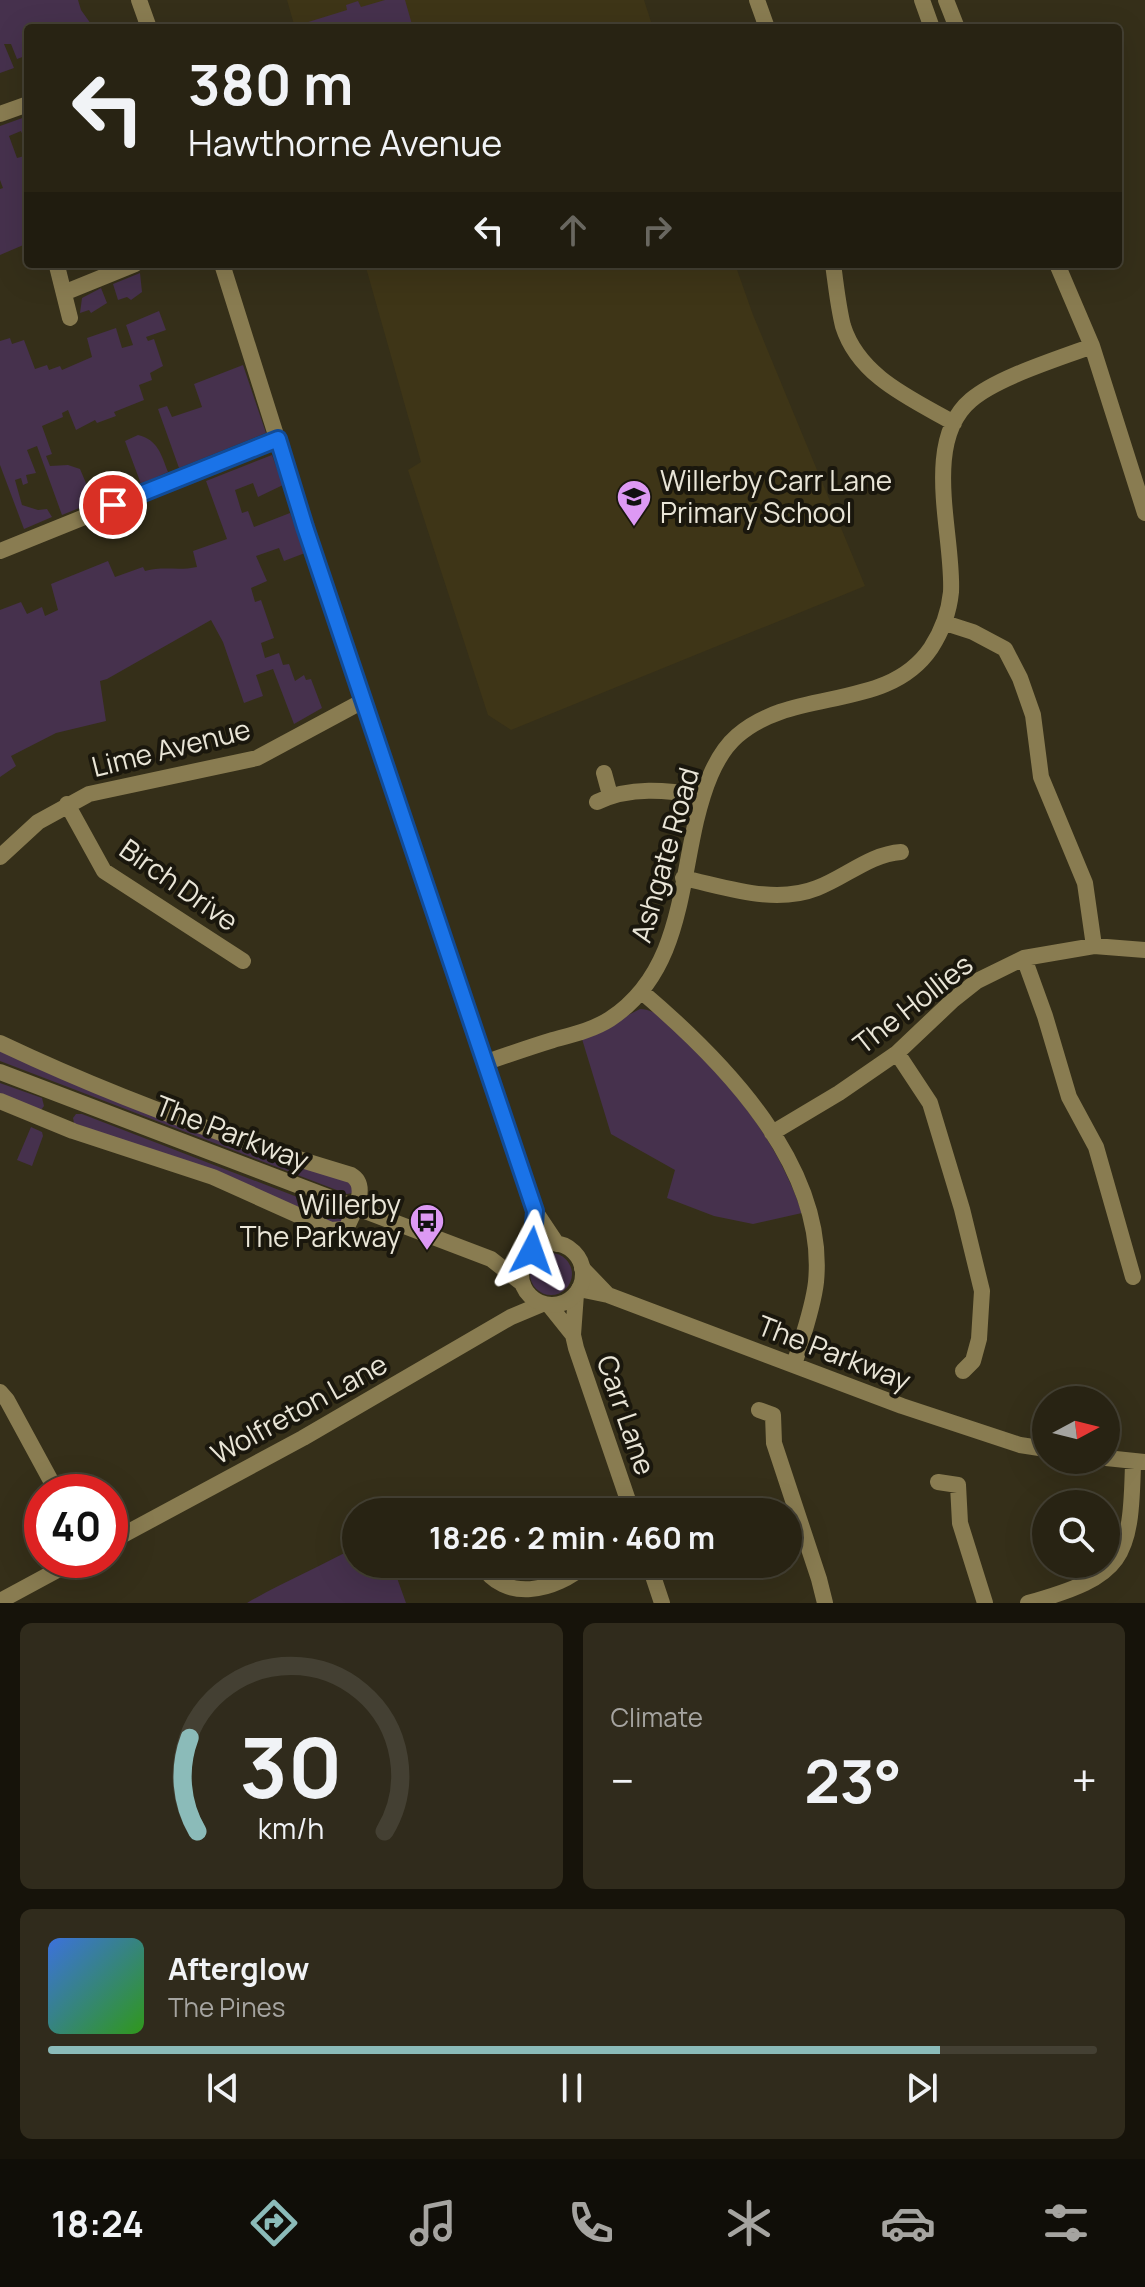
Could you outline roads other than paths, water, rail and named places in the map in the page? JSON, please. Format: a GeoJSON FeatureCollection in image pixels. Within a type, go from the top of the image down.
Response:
{"type":"FeatureCollection","features":[{"type":"Feature","properties":{"kind":"street"},"geometry":{"type":"LineString","coordinates":[[139,0],[148,24]]}},
{"type":"Feature","properties":{"kind":"street"},"geometry":{"type":"LineString","coordinates":[[757,0],[766,24]]}},
{"type":"Feature","properties":{"kind":"street"},"geometry":{"type":"LineString","coordinates":[[922,0],[931,24]]}},
{"type":"Feature","properties":{"kind":"street"},"geometry":{"type":"LineString","coordinates":[[946,0],[955,24]]}},
{"type":"Feature","properties":{"kind":"street"},"geometry":{"type":"LineString","coordinates":[[0,114],[24,105]]}},
{"type":"Feature","properties":{"kind":"street"},"geometry":{"type":"LineString","coordinates":[[58,268],[70,318]]}},
{"type":"Feature","properties":{"kind":"street"},"geometry":{"type":"LineString","coordinates":[[66,292],[125,268]]}},
{"type":"Feature","properties":{"kind":"street"},"geometry":{"type":"LineString","coordinates":[[223,268],[363,701],[535,1211],[557,1244],[573,1252],[582,1268]]}},
{"type":"Feature","properties":{"kind":"street"},"geometry":{"type":"LineString","coordinates":[[834,268],[844,330],[868,369],[885,383],[954,423]]}},
{"type":"Feature","properties":{"kind":"street"},"geometry":{"type":"LineString","coordinates":[[1059,268],[1092,346],[1145,513]]}},
{"type":"Feature","properties":{"kind":"street","name":"Ashgate Road"},"geometry":{"type":"LineString","coordinates":[[484,1063],[608,1020],[642,992],[659,968],[670,940],[702,796],[720,757],[737,736],[769,715],[798,705],[868,692],[910,670],[929,650],[945,623],[951,592],[944,479],[945,449],[954,423],[969,401],[993,386],[1092,346]]}},
{"type":"Feature","properties":{"kind":"street"},"geometry":{"type":"LineString","coordinates":[[0,551],[278,439]]}},
{"type":"Feature","properties":{"kind":"street"},"geometry":{"type":"LineString","coordinates":[[945,623],[973,632],[1005,649],[1020,678],[1033,715],[1041,777],[1085,883],[1094,946]]}},
{"type":"Feature","properties":{"kind":"street","name":"Lime Avenue"},"geometry":{"type":"LineString","coordinates":[[0,857],[38,822],[89,794],[257,758],[363,701]]}},
{"type":"Feature","properties":{"kind":"street"},"geometry":{"type":"LineString","coordinates":[[604,773],[604,799],[663,790],[702,796]]}},
{"type":"Feature","properties":{"kind":"street","name":"Birch Drive"},"geometry":{"type":"LineString","coordinates":[[67,804],[104,871],[243,961]]}},
{"type":"Feature","properties":{"kind":"street"},"geometry":{"type":"LineString","coordinates":[[683,878],[751,894],[795,894],[816,889],[885,853],[901,852]]}},
{"type":"Feature","properties":{"kind":"street","name":"The Hollies"},"geometry":{"type":"LineString","coordinates":[[772,1133],[839,1093],[897,1053],[977,981],[1024,958],[1094,946],[1145,950]]}},
{"type":"Feature","properties":{"kind":"street"},"geometry":{"type":"LineString","coordinates":[[1024,958],[1069,1097],[1096,1147],[1133,1277]]}},
{"type":"Feature","properties":{"kind":"street"},"geometry":{"type":"LineString","coordinates":[[642,992],[704,1050],[749,1099],[786,1157],[810,1211],[816,1282],[794,1365]]}},
{"type":"Feature","properties":{"kind":"street"},"geometry":{"type":"LineString","coordinates":[[0,1043],[56,1069],[260,1148],[351,1175],[359,1179],[361,1186],[346,1229],[331,1230],[213,1177],[73,1131],[0,1101]]}},
{"type":"Feature","properties":{"kind":"street"},"geometry":{"type":"LineString","coordinates":[[897,1053],[930,1103],[962,1209],[982,1291],[979,1339],[973,1361],[963,1371]]}},
{"type":"Feature","properties":{"kind":"street","name":"The Parkway"},"geometry":{"type":"LineString","coordinates":[[0,1072],[491,1259],[523,1286]]}},
{"type":"Feature","properties":{"kind":"street"},"geometry":{"type":"LineString","coordinates":[[530,1254],[535,1211]]}},
{"type":"Feature","properties":{"kind":"street"},"geometry":{"type":"LineString","coordinates":[[511,1317],[523,1286],[522,1266],[539,1246],[557,1244]]}},
{"type":"Feature","properties":{"kind":"street","name":"The Parkway"},"geometry":{"type":"LineString","coordinates":[[491,1259],[530,1254]]}},
{"type":"Feature","properties":{"kind":"street","name":"The Parkway"},"geometry":{"type":"LineString","coordinates":[[582,1268],[608,1295]]}},
{"type":"Feature","properties":{"kind":"street","name":"Carr Lane"},"geometry":{"type":"LineString","coordinates":[[573,1335],[582,1268]]}},
{"type":"Feature","properties":{"kind":"street","name":"Carr Lane"},"geometry":{"type":"LineString","coordinates":[[523,1286],[534,1299],[545,1304],[573,1335],[627,1498]]}},
{"type":"Feature","properties":{"kind":"street"},"geometry":{"type":"LineString","coordinates":[[545,1304],[560,1304],[577,1292]]}},
{"type":"Feature","properties":{"kind":"street","name":"The Parkway"},"geometry":{"type":"LineString","coordinates":[[577,1292],[608,1295],[916,1411],[1032,1447]]}},
{"type":"Feature","properties":{"kind":"street","name":"Wolfreton Lane"},"geometry":{"type":"LineString","coordinates":[[128,1532],[303,1438],[511,1317],[545,1304]]}},
{"type":"Feature","properties":{"kind":"street"},"geometry":{"type":"LineString","coordinates":[[0,1392],[47,1474]]}},
{"type":"Feature","properties":{"kind":"street"},"geometry":{"type":"LineString","coordinates":[[759,1410],[773,1415],[774,1443],[825,1603]]}},
{"type":"Feature","properties":{"kind":"street"},"geometry":{"type":"LineString","coordinates":[[1028,1603],[1075,1590],[1100,1576],[1118,1557],[1128,1532],[1139,1462]]}},
{"type":"Feature","properties":{"kind":"street"},"geometry":{"type":"LineString","coordinates":[[938,1482],[958,1485],[960,1523],[985,1603]]}},
{"type":"Feature","properties":{"kind":"street"},"geometry":{"type":"LineString","coordinates":[[0,1601],[43,1578]]}},
{"type":"Feature","properties":{"kind":"street"},"geometry":{"type":"LineString","coordinates":[[490,1578],[514,1598],[550,1588],[565,1578]]}},
{"type":"Feature","properties":{"kind":"street"},"geometry":{"type":"LineString","coordinates":[[654,1578],[662,1603]]}},
{"type":"Feature","properties":{"kind":"place","name":"Willerby Carr Lane Primary School"},"geometry":{"type":"Point","coordinates":[634,528]}},
{"type":"Feature","properties":{"kind":"place","name":"Willerby The Parkway"},"geometry":{"type":"Point","coordinates":[427,1252]}}]}
